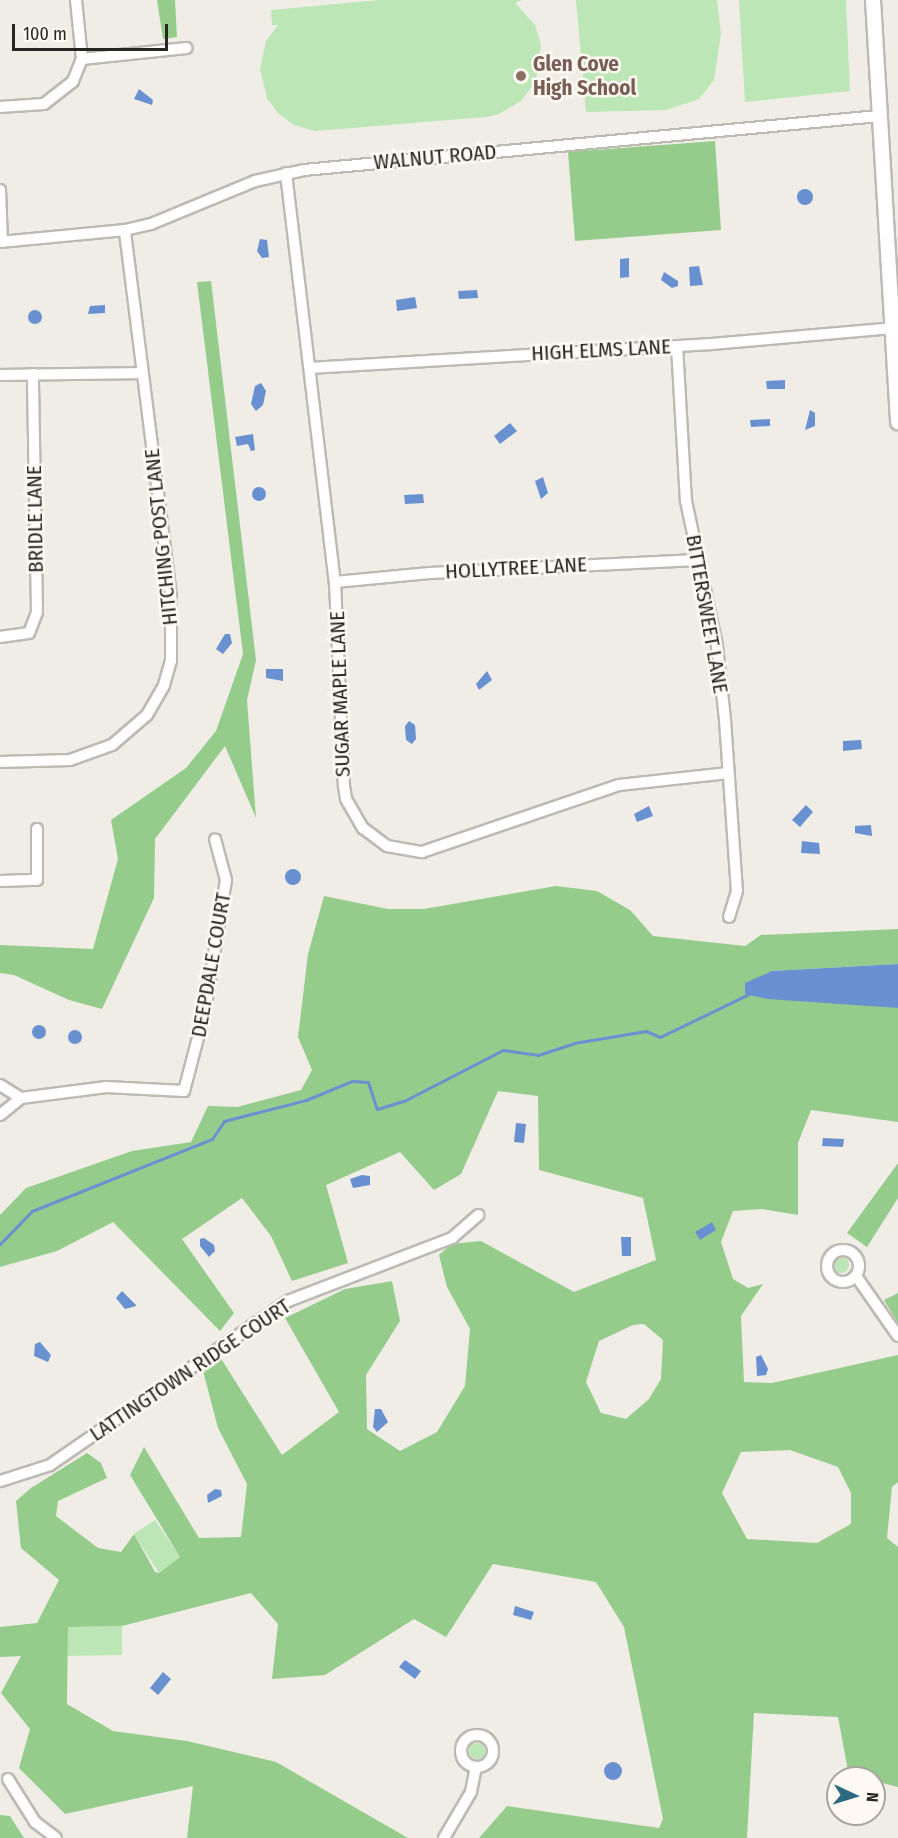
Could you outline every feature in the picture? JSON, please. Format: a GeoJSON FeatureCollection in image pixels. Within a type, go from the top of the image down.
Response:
{"type":"FeatureCollection","features":[{"type":"Feature","properties":{"kind":"street"},"geometry":{"type":"LineString","coordinates":[[0,107],[32,106],[54,99],[73,81],[82,59],[76,0]]}},
{"type":"Feature","properties":{"kind":"street"},"geometry":{"type":"LineString","coordinates":[[873,0],[898,422]]}},
{"type":"Feature","properties":{"kind":"street"},"geometry":{"type":"LineString","coordinates":[[82,59],[186,48]]}},
{"type":"Feature","properties":{"kind":"street","name":"WALNUT ROAD"},"geometry":{"type":"LineString","coordinates":[[1,242],[124,230],[286,173],[879,116]]}},
{"type":"Feature","properties":{"kind":"street","name":"SUGAR MAPLE LANE"},"geometry":{"type":"LineString","coordinates":[[286,173],[335,582],[346,799],[363,828],[387,846],[404,851],[433,850],[619,785],[728,773]]}},
{"type":"Feature","properties":{"kind":"street"},"geometry":{"type":"LineString","coordinates":[[0,190],[1,242]]}},
{"type":"Feature","properties":{"kind":"street","name":"HITCHING POST LANE"},"geometry":{"type":"LineString","coordinates":[[0,762],[70,760],[112,745],[147,715],[164,686],[171,661],[171,596],[124,230]]}},
{"type":"Feature","properties":{"kind":"street","name":"HIGH ELMS LANE"},"geometry":{"type":"LineString","coordinates":[[310,368],[677,346],[892,327]]}},
{"type":"Feature","properties":{"kind":"street","name":"BITTERSWEET LANE"},"geometry":{"type":"LineString","coordinates":[[677,346],[686,501],[717,646],[737,891],[729,917]]}},
{"type":"Feature","properties":{"kind":"street"},"geometry":{"type":"LineString","coordinates":[[0,375],[142,373]]}},
{"type":"Feature","properties":{"kind":"street","name":"BRIDLE LANE"},"geometry":{"type":"LineString","coordinates":[[0,637],[28,633],[37,612],[33,374]]}},
{"type":"Feature","properties":{"kind":"street","name":"HOLLYTREE LANE"},"geometry":{"type":"LineString","coordinates":[[335,582],[430,573],[698,560]]}},
{"type":"Feature","properties":{"kind":"street"},"geometry":{"type":"LineString","coordinates":[[0,881],[37,880],[37,829]]}},
{"type":"Feature","properties":{"kind":"street","name":"DEEPDALE COURT"},"geometry":{"type":"LineString","coordinates":[[21,1098],[106,1087],[184,1092],[205,1011],[226,880],[215,839]]}},
{"type":"Feature","properties":{"kind":"street"},"geometry":{"type":"LineString","coordinates":[[0,1085],[21,1098],[0,1115]]}},
{"type":"Feature","properties":{"kind":"street","name":"LATTINGTOWN RIDGE COURT"},"geometry":{"type":"LineString","coordinates":[[0,1481],[50,1465],[288,1301],[452,1238],[478,1215]]}},
{"type":"Feature","properties":{"kind":"street"},"geometry":{"type":"LineString","coordinates":[[856,1276],[898,1336]]}},
{"type":"Feature","properties":{"kind":"street"},"geometry":{"type":"LineString","coordinates":[[444,1838],[471,1792],[476,1767]]}},
{"type":"Feature","properties":{"kind":"street"},"geometry":{"type":"LineString","coordinates":[[8,1779],[35,1822],[56,1838]]}},
{"type":"Feature","properties":{"kind":"green space"},"geometry":{"type":"Polygon","coordinates":[[[157,0],[175,0],[177,37],[163,39],[157,0]]]}},
{"type":"Feature","properties":{"kind":"green space"},"geometry":{"type":"Polygon","coordinates":[[[379,0],[522,0],[515,3],[535,25],[541,45],[536,81],[521,101],[499,114],[486,117],[315,131],[294,125],[278,113],[267,98],[260,69],[266,41],[278,25],[272,25],[271,10],[379,0]]]}},
{"type":"Feature","properties":{"kind":"green space"},"geometry":{"type":"Polygon","coordinates":[[[576,0],[717,0],[721,33],[714,80],[699,99],[666,110],[586,112],[576,0]]]}},
{"type":"Feature","properties":{"kind":"green space"},"geometry":{"type":"Polygon","coordinates":[[[739,0],[846,0],[850,91],[745,102],[739,0]]]}},
{"type":"Feature","properties":{"kind":"green space"},"geometry":{"type":"Polygon","coordinates":[[[715,141],[721,230],[575,241],[568,152],[715,141]]]}},
{"type":"Feature","properties":{"kind":"green space"},"geometry":{"type":"Polygon","coordinates":[[[211,281],[256,660],[247,700],[256,818],[225,746],[155,839],[154,898],[102,1009],[69,1000],[14,975],[0,973],[0,945],[93,949],[118,859],[111,820],[186,768],[216,731],[243,654],[197,282],[211,281]]]}},
{"type":"Feature","properties":{"kind":"green space"},"geometry":{"type":"Polygon","coordinates":[[[556,886],[597,891],[630,910],[653,936],[745,946],[761,935],[898,929],[898,964],[772,971],[850,1002],[898,1008],[898,1122],[811,1110],[798,1143],[798,1215],[762,1209],[733,1211],[721,1242],[733,1279],[748,1288],[763,1284],[741,1316],[744,1382],[772,1383],[898,1355],[898,1482],[892,1487],[887,1538],[898,1547],[898,1787],[886,1784],[886,1766],[847,1766],[838,1717],[754,1713],[747,1838],[479,1838],[507,1806],[659,1828],[663,1819],[624,1627],[596,1582],[493,1564],[446,1637],[414,1619],[325,1675],[272,1679],[278,1624],[251,1593],[122,1626],[68,1627],[67,1704],[113,1731],[187,1741],[276,1762],[408,1838],[187,1838],[193,1786],[65,1814],[19,1768],[30,1729],[1,1693],[21,1656],[0,1657],[0,1627],[37,1623],[59,1580],[21,1548],[16,1501],[31,1488],[87,1453],[101,1463],[107,1478],[58,1501],[56,1516],[98,1548],[121,1552],[134,1534],[155,1572],[159,1573],[180,1557],[130,1475],[144,1447],[199,1538],[241,1537],[247,1484],[218,1428],[203,1371],[220,1357],[282,1455],[339,1412],[285,1318],[345,1289],[392,1281],[400,1321],[366,1375],[367,1429],[400,1451],[437,1432],[465,1386],[470,1329],[447,1287],[439,1255],[451,1244],[481,1241],[574,1292],[656,1260],[643,1198],[539,1170],[538,1096],[498,1091],[461,1174],[434,1190],[400,1152],[326,1185],[348,1263],[292,1281],[271,1236],[242,1198],[182,1239],[234,1313],[220,1331],[113,1222],[57,1251],[0,1267],[0,1215],[26,1188],[132,1151],[191,1142],[208,1106],[237,1107],[301,1090],[312,1070],[298,1037],[308,954],[324,896],[388,909],[424,909],[556,886]],[[644,1324],[633,1325],[599,1341],[586,1382],[601,1413],[626,1419],[649,1399],[661,1379],[663,1340],[644,1324]],[[790,1450],[741,1452],[722,1493],[747,1539],[817,1543],[851,1524],[851,1493],[838,1467],[790,1450]]]}},
{"type":"Feature","properties":{"kind":"green space"},"geometry":{"type":"Polygon","coordinates":[[[898,1163],[898,1198],[867,1247],[847,1233],[898,1163]]]}},
{"type":"Feature","properties":{"kind":"green space"},"geometry":{"type":"Polygon","coordinates":[[[841,1257],[847,1259],[849,1265],[847,1271],[841,1273],[835,1271],[833,1265],[835,1259],[841,1257]]]}},
{"type":"Feature","properties":{"kind":"green space"},"geometry":{"type":"Polygon","coordinates":[[[898,1293],[898,1323],[884,1300],[898,1293]]]}},
{"type":"Feature","properties":{"kind":"green space"},"geometry":{"type":"Polygon","coordinates":[[[155,1520],[180,1557],[159,1573],[134,1534],[155,1520]]]}},
{"type":"Feature","properties":{"kind":"green space"},"geometry":{"type":"Polygon","coordinates":[[[122,1626],[122,1655],[67,1656],[68,1627],[122,1626]]]}},
{"type":"Feature","properties":{"kind":"green space"},"geometry":{"type":"Polygon","coordinates":[[[474,1743],[480,1743],[485,1751],[483,1757],[474,1759],[469,1754],[469,1748],[474,1743]]]}},
{"type":"Feature","properties":{"kind":"green space"},"geometry":{"type":"Polygon","coordinates":[[[0,1815],[10,1816],[24,1838],[0,1838],[0,1815]]]}},
{"type":"Feature","properties":{"kind":"water"},"geometry":{"type":"Polygon","coordinates":[[[139,89],[153,100],[152,105],[134,99],[139,89]]]}},
{"type":"Feature","properties":{"kind":"water"},"geometry":{"type":"Polygon","coordinates":[[[805,189],[813,197],[805,205],[797,197],[805,189]]]}},
{"type":"Feature","properties":{"kind":"water"},"geometry":{"type":"Polygon","coordinates":[[[260,239],[267,240],[269,257],[262,258],[257,251],[260,239]]]}},
{"type":"Feature","properties":{"kind":"water"},"geometry":{"type":"Polygon","coordinates":[[[629,258],[629,277],[620,278],[620,259],[629,258]]]}},
{"type":"Feature","properties":{"kind":"water"},"geometry":{"type":"Polygon","coordinates":[[[699,266],[703,285],[690,286],[689,267],[699,266]]]}},
{"type":"Feature","properties":{"kind":"water"},"geometry":{"type":"Polygon","coordinates":[[[664,272],[678,281],[678,286],[672,288],[661,280],[664,272]]]}},
{"type":"Feature","properties":{"kind":"water"},"geometry":{"type":"Polygon","coordinates":[[[477,290],[478,298],[459,299],[458,291],[477,290]]]}},
{"type":"Feature","properties":{"kind":"water"},"geometry":{"type":"Polygon","coordinates":[[[415,297],[417,308],[397,311],[396,300],[415,297]]]}},
{"type":"Feature","properties":{"kind":"water"},"geometry":{"type":"Polygon","coordinates":[[[105,305],[105,313],[88,314],[90,306],[105,305]]]}},
{"type":"Feature","properties":{"kind":"water"},"geometry":{"type":"Polygon","coordinates":[[[35,310],[40,312],[42,317],[40,322],[35,324],[30,322],[28,317],[30,312],[35,310]]]}},
{"type":"Feature","properties":{"kind":"water"},"geometry":{"type":"Polygon","coordinates":[[[785,380],[785,389],[767,389],[766,381],[785,380]]]}},
{"type":"Feature","properties":{"kind":"water"},"geometry":{"type":"Polygon","coordinates":[[[261,383],[266,391],[263,405],[256,411],[251,404],[255,386],[261,383]]]}},
{"type":"Feature","properties":{"kind":"water"},"geometry":{"type":"Polygon","coordinates":[[[810,410],[815,413],[815,426],[805,430],[810,410]]]}},
{"type":"Feature","properties":{"kind":"water"},"geometry":{"type":"Polygon","coordinates":[[[770,419],[770,426],[751,427],[750,420],[770,419]]]}},
{"type":"Feature","properties":{"kind":"water"},"geometry":{"type":"Polygon","coordinates":[[[510,423],[517,431],[500,444],[494,436],[510,423]]]}},
{"type":"Feature","properties":{"kind":"water"},"geometry":{"type":"Polygon","coordinates":[[[253,434],[255,450],[251,451],[248,444],[237,446],[235,437],[253,434]]]}},
{"type":"Feature","properties":{"kind":"water"},"geometry":{"type":"Polygon","coordinates":[[[543,477],[548,493],[541,499],[535,481],[543,477]]]}},
{"type":"Feature","properties":{"kind":"water"},"geometry":{"type":"Polygon","coordinates":[[[256,487],[262,487],[266,494],[262,501],[256,501],[252,497],[252,491],[256,487]]]}},
{"type":"Feature","properties":{"kind":"water"},"geometry":{"type":"Polygon","coordinates":[[[423,494],[424,503],[405,504],[404,495],[423,494]]]}},
{"type":"Feature","properties":{"kind":"water"},"geometry":{"type":"Polygon","coordinates":[[[225,634],[230,634],[232,643],[223,654],[216,649],[225,634]]]}},
{"type":"Feature","properties":{"kind":"water"},"geometry":{"type":"Polygon","coordinates":[[[266,669],[283,669],[283,681],[266,678],[266,669]]]}},
{"type":"Feature","properties":{"kind":"water"},"geometry":{"type":"Polygon","coordinates":[[[487,671],[492,680],[479,690],[476,684],[487,671]]]}},
{"type":"Feature","properties":{"kind":"water"},"geometry":{"type":"Polygon","coordinates":[[[409,721],[415,725],[416,739],[412,744],[406,740],[405,726],[409,721]]]}},
{"type":"Feature","properties":{"kind":"water"},"geometry":{"type":"Polygon","coordinates":[[[861,740],[862,749],[843,751],[843,741],[861,740]]]}},
{"type":"Feature","properties":{"kind":"water"},"geometry":{"type":"Polygon","coordinates":[[[806,805],[813,812],[800,827],[792,820],[806,805]]]}},
{"type":"Feature","properties":{"kind":"water"},"geometry":{"type":"Polygon","coordinates":[[[649,806],[653,816],[637,822],[634,814],[649,806]]]}},
{"type":"Feature","properties":{"kind":"water"},"geometry":{"type":"Polygon","coordinates":[[[871,825],[872,836],[855,833],[855,826],[871,825]]]}},
{"type":"Feature","properties":{"kind":"water"},"geometry":{"type":"Polygon","coordinates":[[[802,841],[819,843],[820,854],[801,853],[802,841]]]}},
{"type":"Feature","properties":{"kind":"water"},"geometry":{"type":"Polygon","coordinates":[[[293,869],[301,877],[293,885],[285,877],[293,869]]]}},
{"type":"Feature","properties":{"kind":"water"},"geometry":{"type":"Polygon","coordinates":[[[898,964],[898,1008],[768,999],[745,994],[745,983],[772,971],[898,964]]]}},
{"type":"Feature","properties":{"kind":"water"},"geometry":{"type":"Polygon","coordinates":[[[36,1025],[42,1025],[46,1032],[42,1039],[36,1039],[32,1035],[32,1029],[36,1025]]]}},
{"type":"Feature","properties":{"kind":"water"},"geometry":{"type":"Polygon","coordinates":[[[75,1030],[80,1032],[82,1037],[80,1042],[75,1044],[70,1042],[68,1037],[70,1032],[75,1030]]]}},
{"type":"Feature","properties":{"kind":"water"},"geometry":{"type":"Polygon","coordinates":[[[516,1123],[526,1124],[524,1143],[514,1142],[516,1123]]]}},
{"type":"Feature","properties":{"kind":"water"},"geometry":{"type":"Polygon","coordinates":[[[823,1138],[844,1139],[843,1147],[822,1146],[823,1138]]]}},
{"type":"Feature","properties":{"kind":"water"},"geometry":{"type":"Polygon","coordinates":[[[362,1175],[370,1176],[370,1185],[353,1188],[350,1179],[362,1175]]]}},
{"type":"Feature","properties":{"kind":"water"},"geometry":{"type":"Polygon","coordinates":[[[712,1222],[716,1230],[700,1240],[695,1232],[712,1222]]]}},
{"type":"Feature","properties":{"kind":"water"},"geometry":{"type":"Polygon","coordinates":[[[621,1237],[631,1237],[631,1256],[622,1256],[621,1237]]]}},
{"type":"Feature","properties":{"kind":"water"},"geometry":{"type":"Polygon","coordinates":[[[204,1238],[214,1245],[215,1251],[209,1257],[200,1246],[200,1239],[204,1238]]]}},
{"type":"Feature","properties":{"kind":"water"},"geometry":{"type":"Polygon","coordinates":[[[122,1291],[136,1306],[125,1309],[116,1298],[122,1291]]]}},
{"type":"Feature","properties":{"kind":"water"},"geometry":{"type":"Polygon","coordinates":[[[40,1342],[51,1355],[48,1362],[34,1356],[35,1344],[40,1342]]]}},
{"type":"Feature","properties":{"kind":"water"},"geometry":{"type":"Polygon","coordinates":[[[761,1355],[768,1369],[766,1375],[757,1376],[756,1357],[761,1355]]]}},
{"type":"Feature","properties":{"kind":"water"},"geometry":{"type":"Polygon","coordinates":[[[375,1409],[381,1409],[388,1422],[377,1432],[373,1427],[375,1409]]]}},
{"type":"Feature","properties":{"kind":"water"},"geometry":{"type":"Polygon","coordinates":[[[215,1489],[221,1490],[222,1496],[208,1503],[207,1495],[215,1489]]]}},
{"type":"Feature","properties":{"kind":"water"},"geometry":{"type":"Polygon","coordinates":[[[515,1606],[534,1612],[531,1620],[513,1615],[515,1606]]]}},
{"type":"Feature","properties":{"kind":"water"},"geometry":{"type":"Polygon","coordinates":[[[405,1660],[421,1671],[415,1679],[399,1667],[405,1660]]]}},
{"type":"Feature","properties":{"kind":"water"},"geometry":{"type":"Polygon","coordinates":[[[163,1672],[171,1679],[158,1695],[150,1688],[163,1672]]]}},
{"type":"Feature","properties":{"kind":"water"},"geometry":{"type":"Polygon","coordinates":[[[613,1762],[619,1765],[622,1771],[619,1777],[613,1780],[607,1777],[604,1771],[607,1765],[613,1762]]]}},
{"type":"Feature","properties":{"kind":"waterway"},"geometry":{"type":"LineString","coordinates":[[0,1244],[32,1211],[212,1139],[224,1121],[306,1100],[352,1081],[368,1082],[377,1109],[406,1100],[503,1050],[538,1055],[574,1043],[646,1031],[660,1037],[749,994]]}},
{"type":"Feature","properties":{"kind":"place","name":"Glen Cove High School"},"geometry":{"type":"Point","coordinates":[521,76]}}]}
